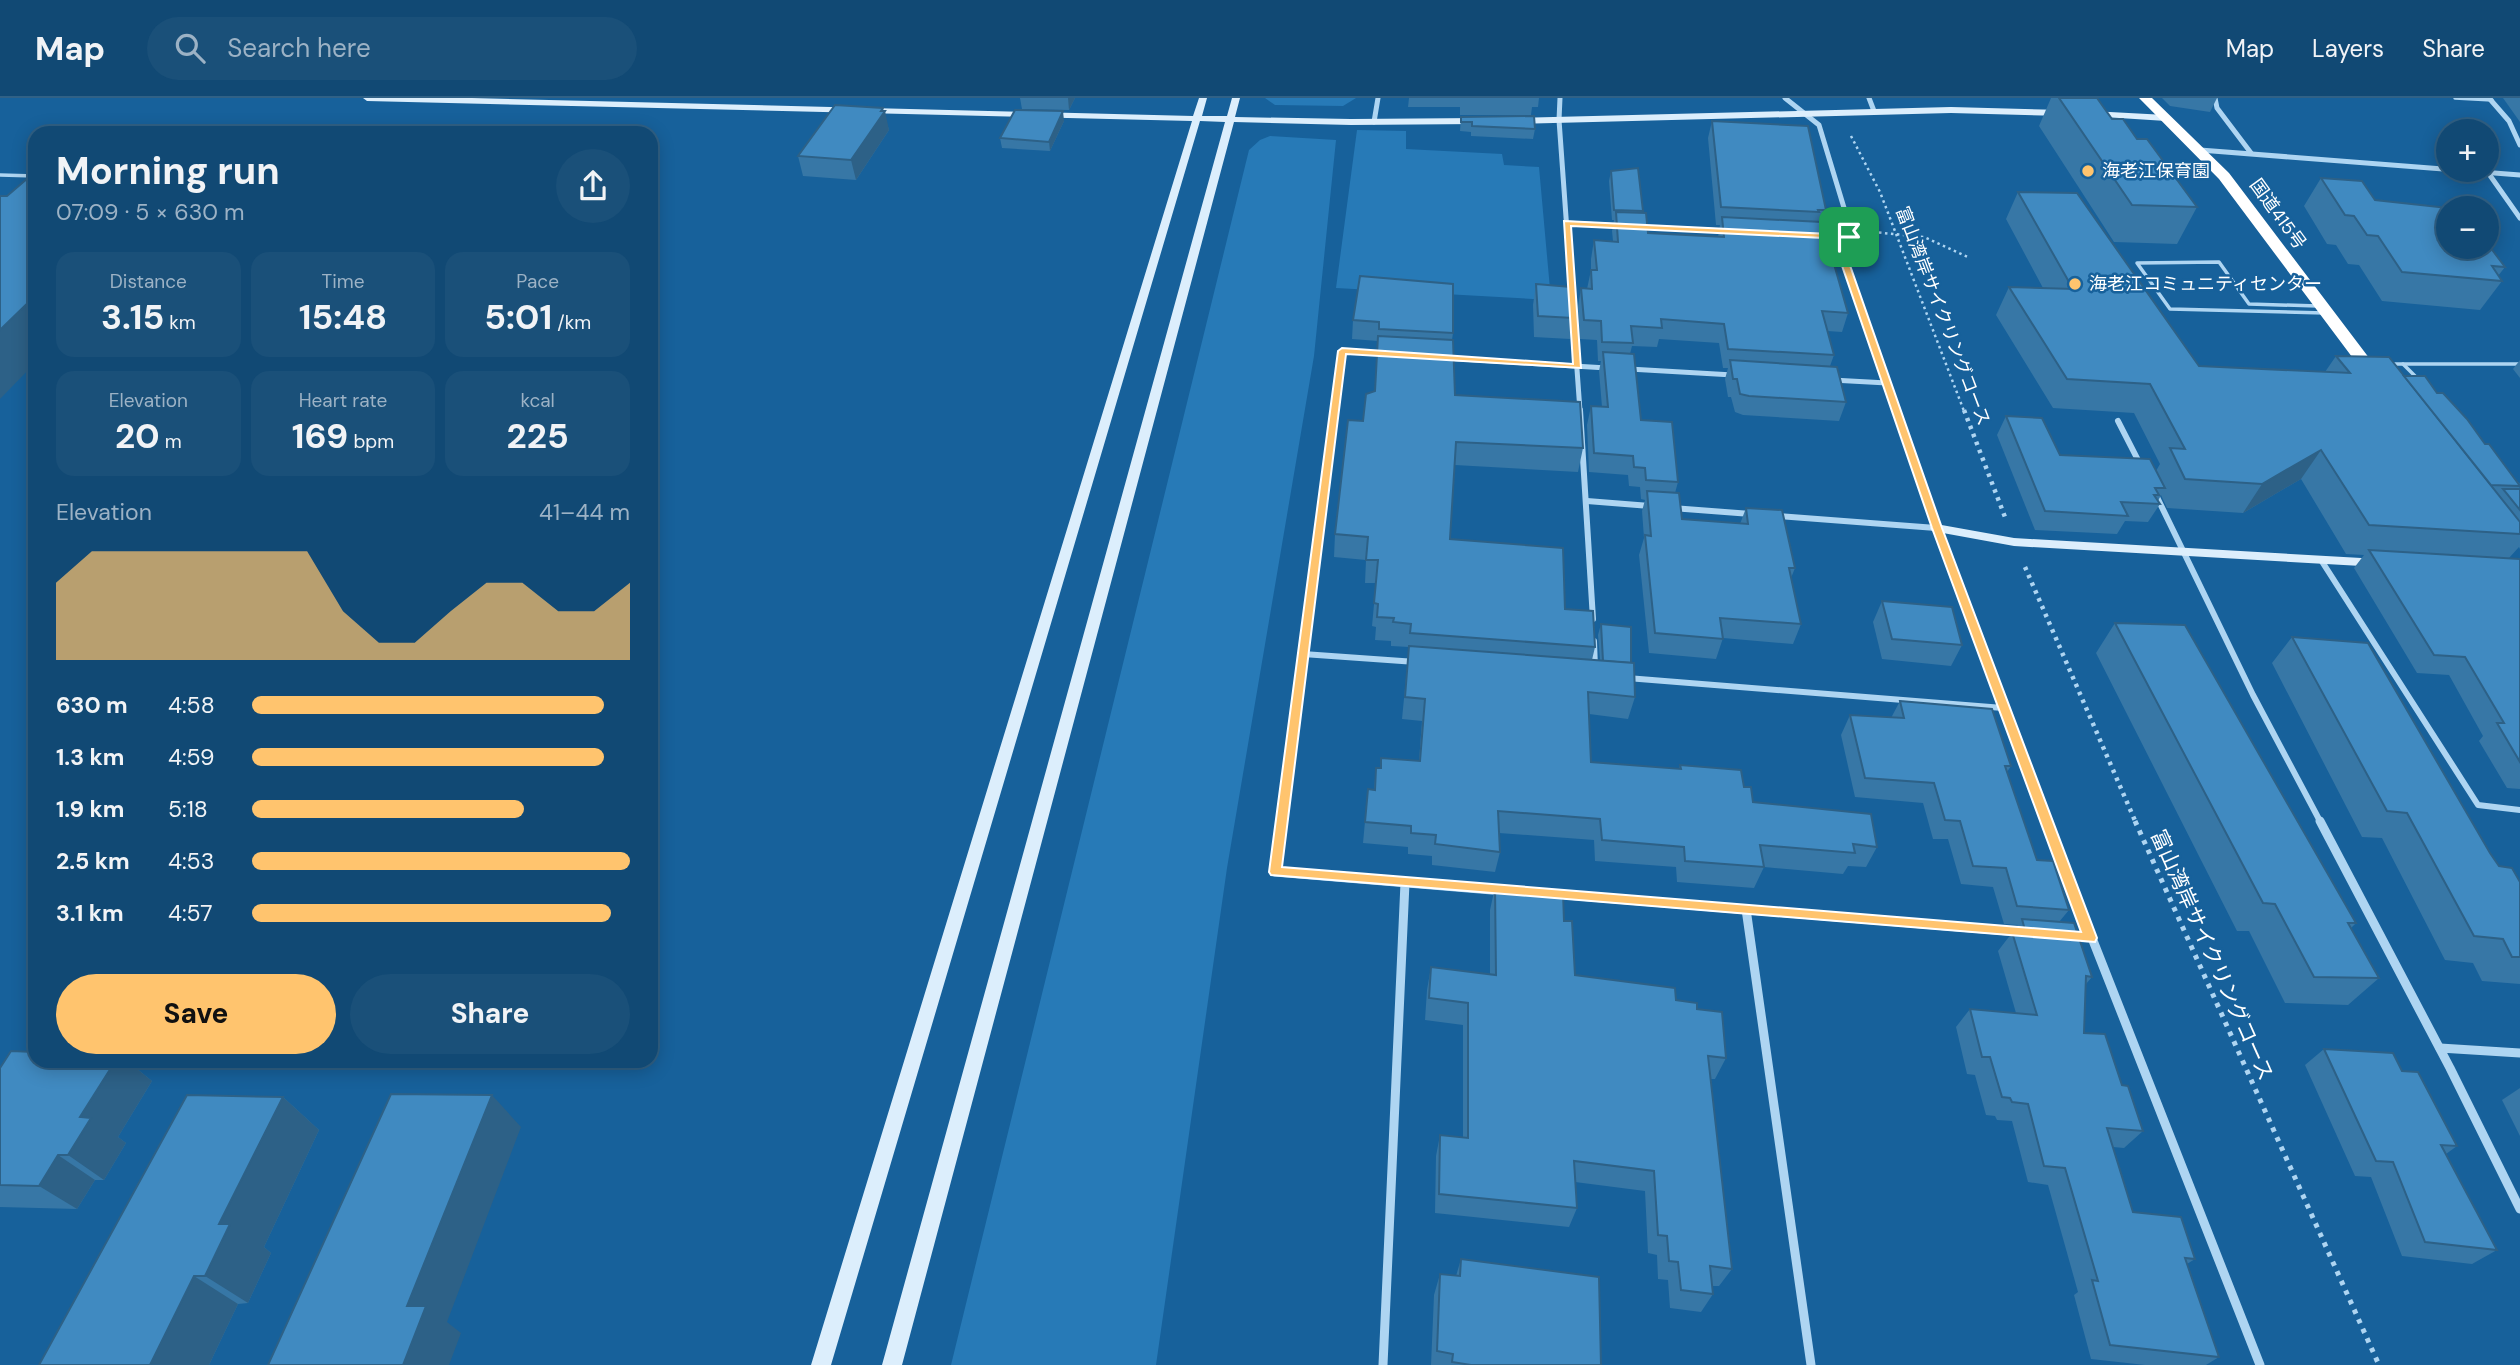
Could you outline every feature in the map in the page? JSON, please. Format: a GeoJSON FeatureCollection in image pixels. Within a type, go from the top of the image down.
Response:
{"type":"FeatureCollection","features":[{"type":"Feature","properties":{"kind":"highway","name":"国道415号"},"geometry":{"type":"LineString","coordinates":[[2145,98],[2224,176],[2389,396]]}},
{"type":"Feature","properties":{"kind":"street"},"geometry":{"type":"LineString","coordinates":[[367,98],[1374,122],[1493,121]]}},
{"type":"Feature","properties":{"kind":"street"},"geometry":{"type":"LineString","coordinates":[[821,1365],[1203,98]]}},
{"type":"Feature","properties":{"kind":"street"},"geometry":{"type":"LineString","coordinates":[[892,1365],[1236,98]]}},
{"type":"Feature","properties":{"kind":"street"},"geometry":{"type":"LineString","coordinates":[[1374,122],[1378,98]]}},
{"type":"Feature","properties":{"kind":"street"},"geometry":{"type":"LineString","coordinates":[[1560,98],[1559,120],[1587,501],[1593,622]]}},
{"type":"Feature","properties":{"kind":"street"},"geometry":{"type":"LineString","coordinates":[[1785,98],[1819,125],[1850,234],[1842,254],[1937,528],[2090,938],[2260,1365]]}},
{"type":"Feature","properties":{"kind":"street"},"geometry":{"type":"LineString","coordinates":[[1869,98],[1874,111]]}},
{"type":"Feature","properties":{"kind":"street"},"geometry":{"type":"LineString","coordinates":[[2215,98],[2222,117],[2251,153]]}},
{"type":"Feature","properties":{"kind":"street"},"geometry":{"type":"LineString","coordinates":[[2490,99],[2509,121],[2520,145]]}},
{"type":"Feature","properties":{"kind":"street"},"geometry":{"type":"LineString","coordinates":[[1506,121],[1874,111],[2026,112],[2166,118]]}},
{"type":"Feature","properties":{"kind":"street"},"geometry":{"type":"LineString","coordinates":[[2200,150],[2436,169]]}},
{"type":"Feature","properties":{"kind":"street"},"geometry":{"type":"LineString","coordinates":[[2499,174],[2520,174]]}},
{"type":"Feature","properties":{"kind":"street"},"geometry":{"type":"LineString","coordinates":[[2495,182],[2520,218]]}},
{"type":"Feature","properties":{"kind":"street"},"geometry":{"type":"LineString","coordinates":[[1567,223],[1728,231]]}},
{"type":"Feature","properties":{"kind":"street"},"geometry":{"type":"LineString","coordinates":[[1808,235],[1850,234]]}},
{"type":"Feature","properties":{"kind":"street"},"geometry":{"type":"LineString","coordinates":[[1397,354],[1342,351],[1275,872],[1514,891]]}},
{"type":"Feature","properties":{"kind":"street"},"geometry":{"type":"LineString","coordinates":[[1439,357],[1739,375]]}},
{"type":"Feature","properties":{"kind":"street"},"geometry":{"type":"LineString","coordinates":[[1820,379],[1887,383]]}},
{"type":"Feature","properties":{"kind":"street"},"geometry":{"type":"LineString","coordinates":[[2118,421],[2147,477]]}},
{"type":"Feature","properties":{"kind":"street"},"geometry":{"type":"LineString","coordinates":[[2153,489],[2260,707],[2440,1048],[2520,1209]]}},
{"type":"Feature","properties":{"kind":"street"},"geometry":{"type":"LineString","coordinates":[[1587,501],[1654,506]]}},
{"type":"Feature","properties":{"kind":"street"},"geometry":{"type":"LineString","coordinates":[[1668,508],[1937,528],[2014,542],[2387,564]]}},
{"type":"Feature","properties":{"kind":"street"},"geometry":{"type":"LineString","coordinates":[[2320,559],[2478,805],[2520,810]]}},
{"type":"Feature","properties":{"kind":"street"},"geometry":{"type":"LineString","coordinates":[[1594,635],[1595,675]]}},
{"type":"Feature","properties":{"kind":"street"},"geometry":{"type":"LineString","coordinates":[[1303,654],[1429,663]]}},
{"type":"Feature","properties":{"kind":"street"},"geometry":{"type":"LineString","coordinates":[[1623,677],[2003,708]]}},
{"type":"Feature","properties":{"kind":"street"},"geometry":{"type":"LineString","coordinates":[[1382,1365],[1405,883]]}},
{"type":"Feature","properties":{"kind":"street"},"geometry":{"type":"LineString","coordinates":[[1541,893],[2035,934]]}},
{"type":"Feature","properties":{"kind":"street"},"geometry":{"type":"LineString","coordinates":[[1746,909],[1811,1365]]}},
{"type":"Feature","properties":{"kind":"street"},"geometry":{"type":"LineString","coordinates":[[2063,936],[2090,938]]}},
{"type":"Feature","properties":{"kind":"street"},"geometry":{"type":"LineString","coordinates":[[2440,1048],[2520,1053]]}},
{"type":"Feature","properties":{"kind":"lane"},"geometry":{"type":"LineString","coordinates":[[2455,98],[2490,99]]}},
{"type":"Feature","properties":{"kind":"lane"},"geometry":{"type":"LineString","coordinates":[[0,176],[28,176]]}},
{"type":"Feature","properties":{"kind":"lane"},"geometry":{"type":"LineString","coordinates":[[2137,262],[2219,262],[2249,304],[2322,309],[2170,309],[2137,262]]}},
{"type":"Feature","properties":{"kind":"lane"},"geometry":{"type":"LineString","coordinates":[[2365,364],[2520,364]]}},
{"type":"Feature","properties":{"kind":"lane"},"geometry":{"type":"LineString","coordinates":[[2403,364],[2423,384]]}},
{"type":"Feature","properties":{"kind":"path","name":"富山湾岸サイクリングコース"},"geometry":{"type":"LineString","coordinates":[[1850,134],[1880,192],[2008,524]]}},
{"type":"Feature","properties":{"kind":"path"},"geometry":{"type":"LineString","coordinates":[[1850,234],[1924,237],[1970,258]]}},
{"type":"Feature","properties":{"kind":"path","name":"富山湾岸サイクリングコース"},"geometry":{"type":"LineString","coordinates":[[2021,556],[2181,928],[2379,1365]]}},
{"type":"Feature","properties":{"kind":"shaded area"},"geometry":{"type":"Polygon","coordinates":[[[1265,98],[1356,98],[1343,106],[1275,105],[1265,98]]]}},
{"type":"Feature","properties":{"kind":"shaded area"},"geometry":{"type":"Polygon","coordinates":[[[1357,130],[1406,131],[1406,149],[1502,154],[1504,165],[1539,167],[1551,300],[1336,288],[1357,130]]]}},
{"type":"Feature","properties":{"kind":"shaded area"},"geometry":{"type":"Polygon","coordinates":[[[1270,136],[1336,140],[1314,356],[1227,868],[1156,1365],[951,1365],[1249,150],[1260,140],[1270,136]]]}},
{"type":"Feature","properties":{"kind":"building"},"geometry":{"type":"Polygon","coordinates":[[[2059,98],[2097,98],[2112,119],[2123,119],[2137,139],[2147,139],[2197,207],[2132,205],[2059,98]]]}},
{"type":"Feature","properties":{"kind":"building"},"geometry":{"type":"Polygon","coordinates":[[[835,105],[883,108],[881,111],[885,111],[851,160],[798,156],[835,105]]]}},
{"type":"Feature","properties":{"kind":"building"},"geometry":{"type":"Polygon","coordinates":[[[1015,110],[1063,111],[1049,142],[1000,138],[1015,110]]]}},
{"type":"Feature","properties":{"kind":"building"},"geometry":{"type":"Polygon","coordinates":[[[1534,116],[1535,129],[1472,126],[1472,122],[1461,122],[1461,117],[1534,116]]]}},
{"type":"Feature","properties":{"kind":"building"},"geometry":{"type":"Polygon","coordinates":[[[1712,121],[1808,126],[1826,210],[1818,210],[1819,212],[1721,207],[1712,121]]]}},
{"type":"Feature","properties":{"kind":"building"},"geometry":{"type":"Polygon","coordinates":[[[1638,168],[1643,211],[1614,210],[1611,171],[1638,168]]]}},
{"type":"Feature","properties":{"kind":"building"},"geometry":{"type":"Polygon","coordinates":[[[28,178],[28,303],[0,330],[0,196],[7,196],[28,178]]]}},
{"type":"Feature","properties":{"kind":"building"},"geometry":{"type":"Polygon","coordinates":[[[2321,178],[2362,181],[2375,200],[2436,207],[2436,259],[2499,259],[2505,267],[2492,266],[2502,281],[2402,272],[2378,236],[2367,235],[2354,216],[2345,215],[2321,178]]]}},
{"type":"Feature","properties":{"kind":"building"},"geometry":{"type":"Polygon","coordinates":[[[2018,192],[2077,193],[2199,366],[2350,373],[2336,356],[2389,357],[2520,522],[2520,534],[2369,525],[2321,450],[2262,484],[2185,479],[2170,448],[2185,449],[2150,384],[2067,379],[2009,287],[2073,289],[2018,192]]]}},
{"type":"Feature","properties":{"kind":"building"},"geometry":{"type":"Polygon","coordinates":[[[1616,212],[1646,213],[1648,233],[1724,237],[1722,217],[1822,222],[1848,313],[1822,311],[1834,355],[1728,349],[1724,324],[1661,319],[1662,328],[1631,326],[1633,343],[1602,342],[1601,321],[1584,320],[1581,288],[1592,289],[1591,270],[1597,270],[1594,240],[1618,242],[1616,212]]]}},
{"type":"Feature","properties":{"kind":"building"},"geometry":{"type":"Polygon","coordinates":[[[1360,276],[1453,284],[1453,333],[1379,329],[1379,322],[1353,320],[1360,276]]]}},
{"type":"Feature","properties":{"kind":"building"},"geometry":{"type":"Polygon","coordinates":[[[1536,284],[1571,287],[1573,318],[1538,316],[1536,284]]]}},
{"type":"Feature","properties":{"kind":"building"},"geometry":{"type":"Polygon","coordinates":[[[1378,336],[1453,340],[1455,395],[1580,402],[1583,448],[1456,442],[1450,539],[1563,548],[1565,609],[1593,611],[1595,647],[1410,633],[1411,624],[1393,622],[1394,618],[1377,617],[1378,604],[1374,603],[1378,560],[1366,560],[1368,537],[1335,534],[1348,420],[1363,421],[1366,394],[1375,391],[1378,336]]]}},
{"type":"Feature","properties":{"kind":"building"},"geometry":{"type":"Polygon","coordinates":[[[1603,352],[1634,354],[1641,420],[1672,422],[1678,482],[1646,480],[1645,468],[1634,467],[1633,456],[1594,453],[1591,406],[1608,407],[1603,352]]]}},
{"type":"Feature","properties":{"kind":"building"},"geometry":{"type":"Polygon","coordinates":[[[1730,360],[1837,367],[1846,402],[1740,394],[1737,379],[1733,379],[1730,360]]]}},
{"type":"Feature","properties":{"kind":"building"},"geometry":{"type":"Polygon","coordinates":[[[2404,376],[2425,376],[2437,393],[2443,393],[2485,444],[2489,444],[2520,486],[2491,485],[2404,376]]]}},
{"type":"Feature","properties":{"kind":"building"},"geometry":{"type":"Polygon","coordinates":[[[2006,416],[2042,418],[2060,455],[2150,459],[2165,488],[2155,488],[2159,495],[2154,495],[2160,504],[2121,502],[2128,516],[2045,511],[2006,416]]]}},
{"type":"Feature","properties":{"kind":"building"},"geometry":{"type":"Polygon","coordinates":[[[2503,489],[2520,489],[2520,510],[2503,489]]]}},
{"type":"Feature","properties":{"kind":"building"},"geometry":{"type":"Polygon","coordinates":[[[1647,491],[1679,493],[1682,519],[1748,524],[1746,508],[1782,510],[1795,568],[1789,568],[1801,624],[1720,618],[1723,639],[1655,633],[1645,535],[1651,536],[1647,491]]]}},
{"type":"Feature","properties":{"kind":"building"},"geometry":{"type":"Polygon","coordinates":[[[2369,550],[2520,559],[2520,762],[2497,723],[2504,723],[2465,657],[2434,655],[2369,550]]]}},
{"type":"Feature","properties":{"kind":"building"},"geometry":{"type":"Polygon","coordinates":[[[1882,601],[1952,607],[1962,645],[1892,639],[1882,601]]]}},
{"type":"Feature","properties":{"kind":"building"},"geometry":{"type":"Polygon","coordinates":[[[2115,623],[2185,625],[2356,923],[2348,923],[2379,978],[2314,977],[2275,904],[2263,903],[2115,623]]]}},
{"type":"Feature","properties":{"kind":"building"},"geometry":{"type":"Polygon","coordinates":[[[1601,624],[1631,627],[1631,663],[1603,661],[1601,624]]]}},
{"type":"Feature","properties":{"kind":"building"},"geometry":{"type":"Polygon","coordinates":[[[2292,637],[2368,643],[2490,853],[2499,866],[2512,868],[2520,882],[2520,957],[2512,957],[2503,939],[2474,936],[2407,813],[2387,811],[2292,637]]]}},
{"type":"Feature","properties":{"kind":"building"},"geometry":{"type":"Polygon","coordinates":[[[1409,646],[1634,663],[1635,697],[1588,692],[1591,762],[1681,769],[1680,765],[1741,770],[1744,787],[1751,787],[1753,802],[1871,814],[1877,847],[1853,844],[1855,853],[1760,845],[1764,867],[1685,861],[1684,847],[1602,840],[1600,819],[1498,811],[1500,852],[1435,844],[1436,835],[1411,833],[1411,826],[1365,822],[1368,789],[1375,790],[1376,768],[1381,768],[1381,758],[1420,761],[1425,699],[1405,697],[1409,646]]]}},
{"type":"Feature","properties":{"kind":"building"},"geometry":{"type":"Polygon","coordinates":[[[1900,701],[1992,709],[2011,766],[2005,766],[2037,860],[2053,861],[2069,910],[2017,906],[2006,868],[1973,866],[1960,821],[1945,820],[1934,783],[1865,778],[1850,715],[1904,718],[1900,701]]]}},
{"type":"Feature","properties":{"kind":"building"},"geometry":{"type":"Polygon","coordinates":[[[1495,887],[1563,893],[1564,921],[1572,921],[1575,975],[1675,988],[1676,1000],[1697,1003],[1697,1009],[1722,1012],[1726,1058],[1708,1056],[1732,1269],[1710,1266],[1713,1294],[1681,1290],[1678,1262],[1669,1261],[1667,1236],[1658,1235],[1654,1171],[1574,1161],[1577,1208],[1439,1194],[1440,1135],[1468,1138],[1468,1003],[1429,998],[1431,967],[1496,975],[1495,887]]]}},
{"type":"Feature","properties":{"kind":"building"},"geometry":{"type":"Polygon","coordinates":[[[2022,919],[2074,923],[2092,977],[2086,976],[2084,1033],[2105,1034],[2122,1085],[2128,1086],[2143,1131],[2107,1128],[2133,1212],[2181,1217],[2195,1259],[2185,1258],[2219,1357],[2110,1345],[2092,1280],[2098,1281],[2065,1168],[2044,1166],[2028,1104],[2012,1102],[2010,1098],[2002,1097],[1990,1057],[1982,1057],[1970,1009],[2037,1015],[2012,932],[2026,934],[2022,919]]]}},
{"type":"Feature","properties":{"kind":"building"},"geometry":{"type":"Polygon","coordinates":[[[2324,1049],[2393,1053],[2402,1071],[2418,1072],[2457,1146],[2441,1145],[2497,1250],[2425,1242],[2393,1162],[2376,1161],[2324,1049]]]}},
{"type":"Feature","properties":{"kind":"building"},"geometry":{"type":"Polygon","coordinates":[[[11,1051],[28,1052],[28,1068],[111,1068],[80,1117],[91,1118],[68,1155],[58,1155],[39,1186],[0,1185],[0,1068],[11,1051]]]}},
{"type":"Feature","properties":{"kind":"building"},"geometry":{"type":"Polygon","coordinates":[[[391,1094],[492,1095],[407,1306],[426,1306],[403,1365],[268,1365],[391,1094]]]}},
{"type":"Feature","properties":{"kind":"building"},"geometry":{"type":"Polygon","coordinates":[[[187,1095],[283,1097],[219,1224],[230,1224],[205,1276],[194,1276],[150,1365],[39,1365],[187,1095]]]}},
{"type":"Feature","properties":{"kind":"building"},"geometry":{"type":"Polygon","coordinates":[[[1461,1259],[1599,1277],[1601,1365],[1471,1365],[1452,1362],[1453,1354],[1437,1351],[1440,1274],[1460,1276],[1461,1259]]]}},
{"type":"Feature","properties":{"kind":"place","name":"海老江保育園"},"geometry":{"type":"Point","coordinates":[2088,171]}},
{"type":"Feature","properties":{"kind":"place","name":"海老江コミュニティセンター"},"geometry":{"type":"Point","coordinates":[2075,284]}},
{"type":"Feature","properties":{"kind":"route"},"geometry":{"type":"LineString","coordinates":[[1567,223],[1849,237],[1842,254],[1937,528],[2090,938],[1275,872],[1342,351],[1577,366],[1567,223]]}}]}
